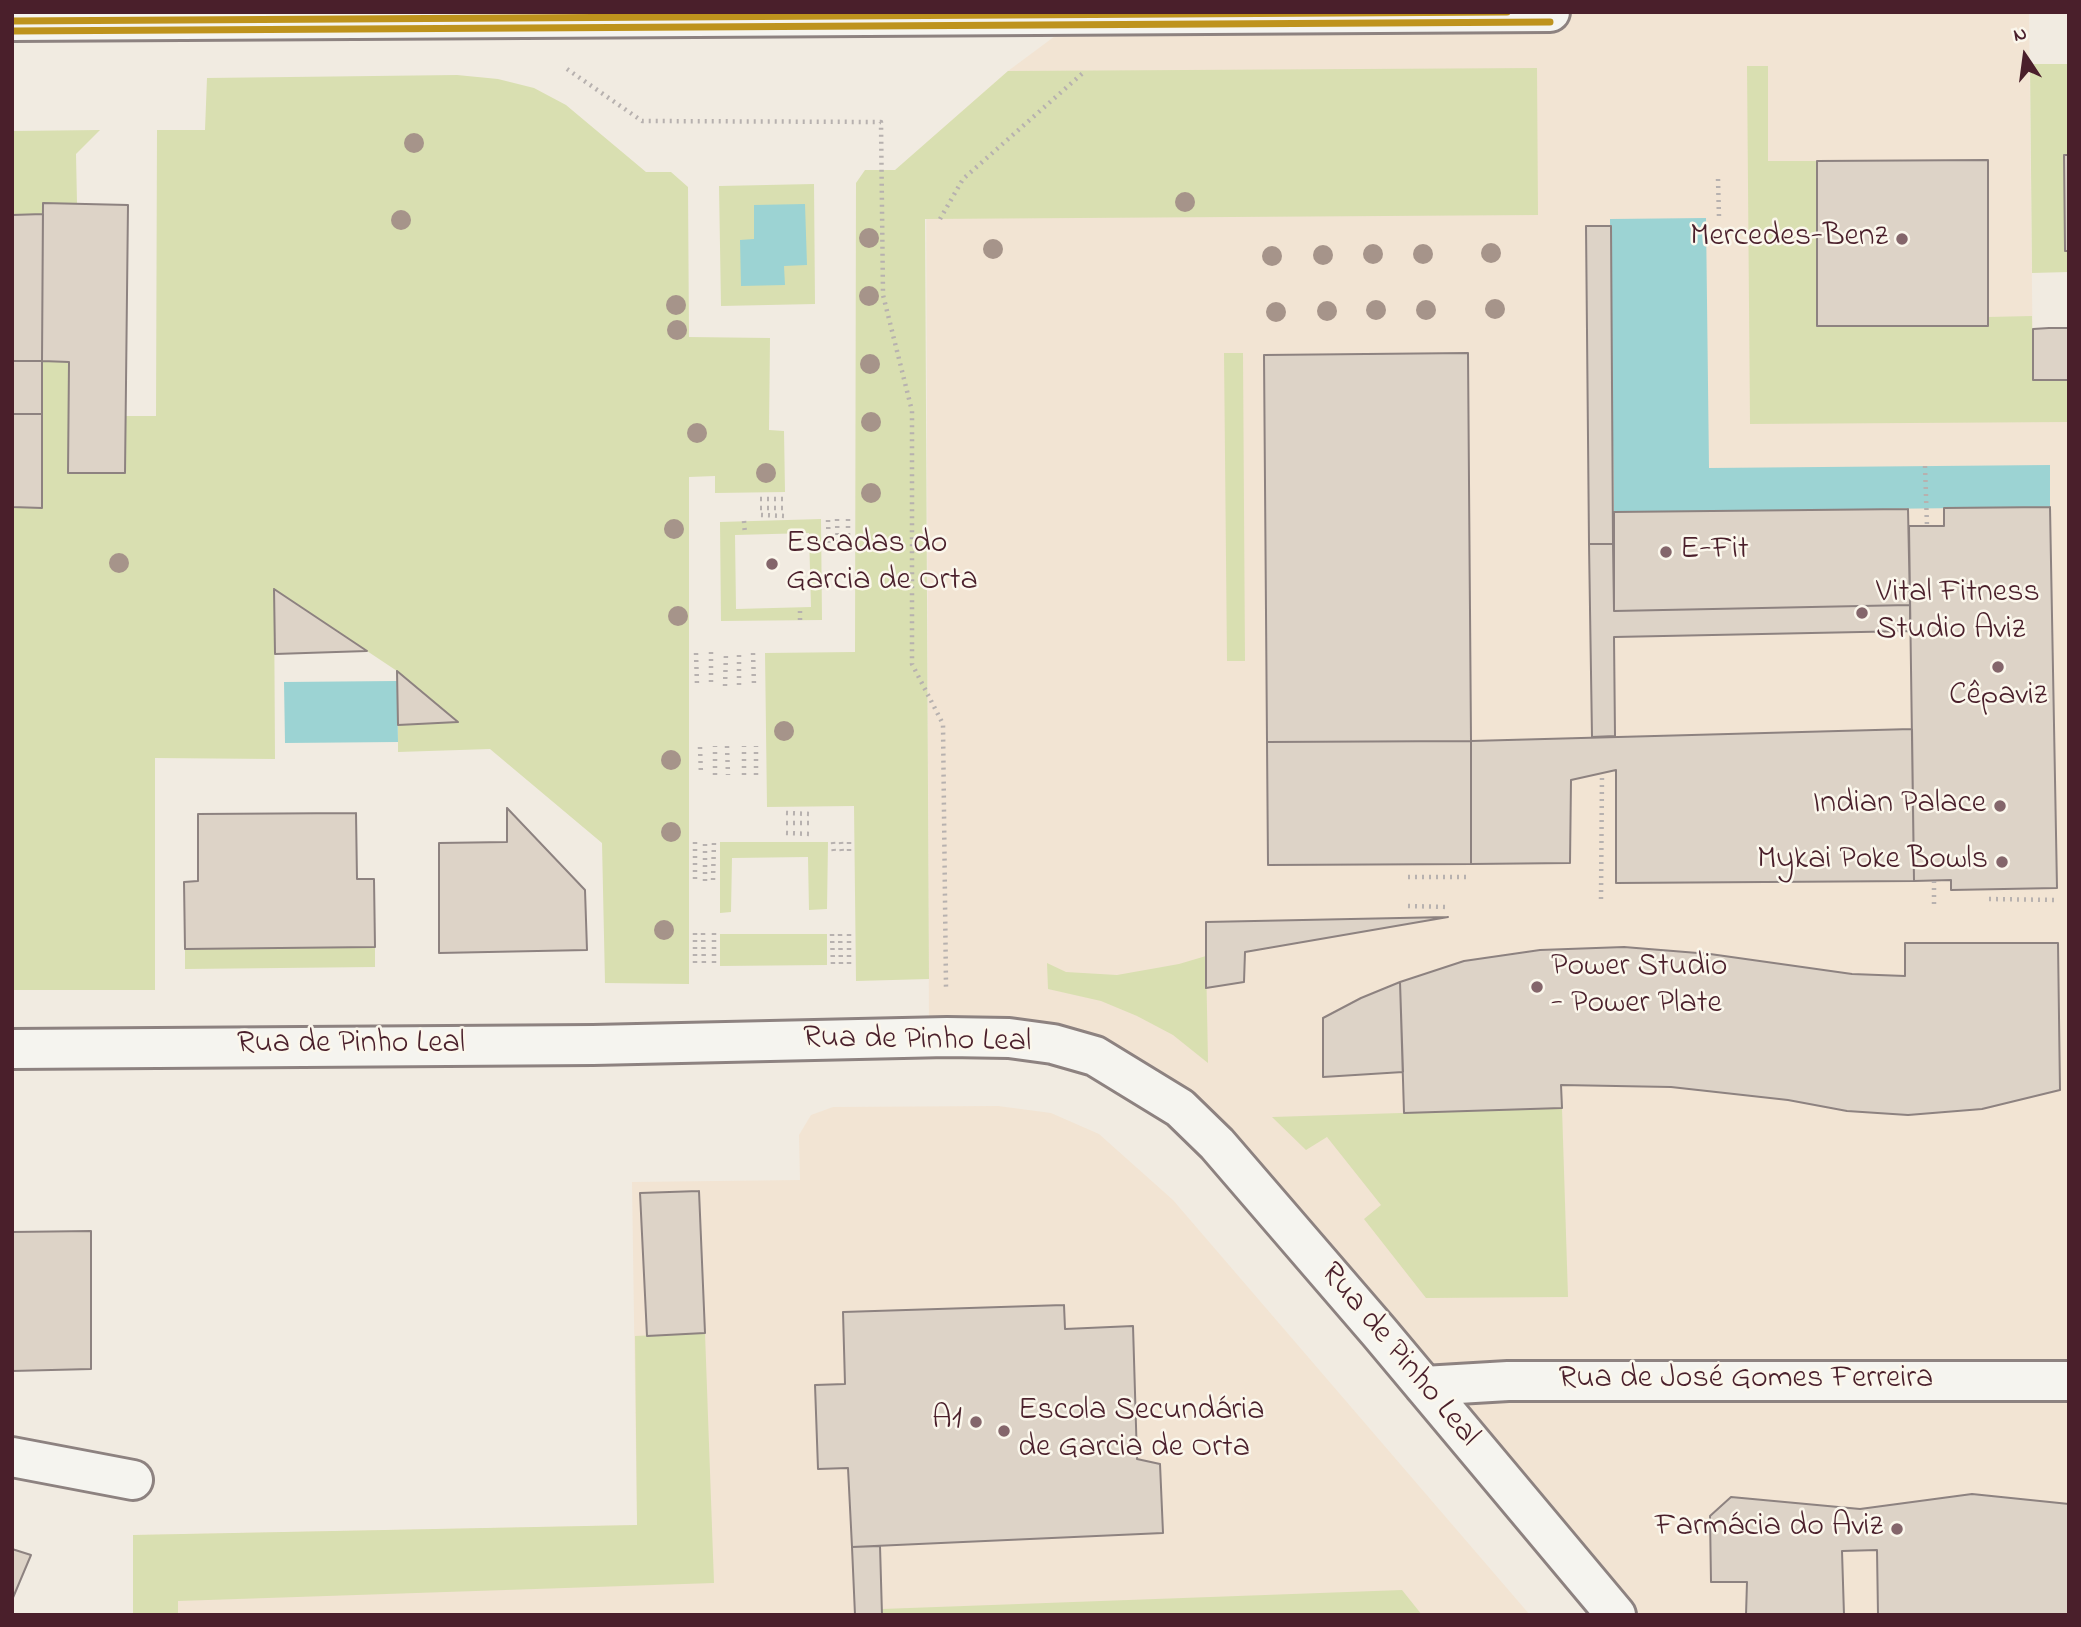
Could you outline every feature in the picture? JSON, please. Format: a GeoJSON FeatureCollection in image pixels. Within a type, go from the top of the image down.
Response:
{"type":"FeatureCollection","features":[{"type":"Feature","properties":{"kind":"street"},"geometry":{"type":"LineString","coordinates":[[12,21],[328,15],[551,18],[1550,12]]}},
{"type":"Feature","properties":{"kind":"street","name":"Rua de Pinho Leal"},"geometry":{"type":"LineString","coordinates":[[12,1049],[593,1045],[947,1037],[1031,1041],[1095,1056],[1180,1108],[1217,1144],[1616,1615]]}},
{"type":"Feature","properties":{"kind":"street","name":"Rua de José Gomes Ferreira"},"geometry":{"type":"LineString","coordinates":[[1424,1386],[1508,1381],[2069,1381]]}},
{"type":"Feature","properties":{"kind":"street"},"geometry":{"type":"LineString","coordinates":[[12,1457],[133,1480]]}},
{"type":"Feature","properties":{"kind":"path"},"geometry":{"type":"LineString","coordinates":[[551,18],[551,57],[642,121],[881,122],[883,295],[912,411],[912,664],[943,724],[947,1037]]}},
{"type":"Feature","properties":{"kind":"path"},"geometry":{"type":"LineString","coordinates":[[940,219],[963,179],[1084,72]]}},
{"type":"Feature","properties":{"kind":"path"},"geometry":{"type":"LineString","coordinates":[[1718,179],[1719,217]]}},
{"type":"Feature","properties":{"kind":"path"},"geometry":{"type":"LineString","coordinates":[[1926,466],[1927,526]]}},
{"type":"Feature","properties":{"kind":"path"},"geometry":{"type":"LineString","coordinates":[[761,499],[785,499]]}},
{"type":"Feature","properties":{"kind":"path"},"geometry":{"type":"LineString","coordinates":[[760,508],[785,508]]}},
{"type":"Feature","properties":{"kind":"path"},"geometry":{"type":"LineString","coordinates":[[761,515],[786,516]]}},
{"type":"Feature","properties":{"kind":"path"},"geometry":{"type":"LineString","coordinates":[[838,519],[838,553]]}},
{"type":"Feature","properties":{"kind":"path"},"geometry":{"type":"LineString","coordinates":[[848,519],[848,553]]}},
{"type":"Feature","properties":{"kind":"path"},"geometry":{"type":"LineString","coordinates":[[828,520],[828,552]]}},
{"type":"Feature","properties":{"kind":"path"},"geometry":{"type":"LineString","coordinates":[[744,521],[745,535]]}},
{"type":"Feature","properties":{"kind":"path"},"geometry":{"type":"LineString","coordinates":[[800,608],[800,620]]}},
{"type":"Feature","properties":{"kind":"path"},"geometry":{"type":"LineString","coordinates":[[711,652],[711,685]]}},
{"type":"Feature","properties":{"kind":"path"},"geometry":{"type":"LineString","coordinates":[[696,653],[697,685]]}},
{"type":"Feature","properties":{"kind":"path"},"geometry":{"type":"LineString","coordinates":[[725,686],[726,653]]}},
{"type":"Feature","properties":{"kind":"path"},"geometry":{"type":"LineString","coordinates":[[739,653],[739,685]]}},
{"type":"Feature","properties":{"kind":"path"},"geometry":{"type":"LineString","coordinates":[[753,653],[754,685]]}},
{"type":"Feature","properties":{"kind":"path"},"geometry":{"type":"LineString","coordinates":[[715,746],[715,775]]}},
{"type":"Feature","properties":{"kind":"path"},"geometry":{"type":"LineString","coordinates":[[727,746],[728,775]]}},
{"type":"Feature","properties":{"kind":"path"},"geometry":{"type":"LineString","coordinates":[[744,746],[744,775]]}},
{"type":"Feature","properties":{"kind":"path"},"geometry":{"type":"LineString","coordinates":[[756,746],[756,775]]}},
{"type":"Feature","properties":{"kind":"path"},"geometry":{"type":"LineString","coordinates":[[700,747],[701,775]]}},
{"type":"Feature","properties":{"kind":"path"},"geometry":{"type":"LineString","coordinates":[[1601,899],[1602,773]]}},
{"type":"Feature","properties":{"kind":"path"},"geometry":{"type":"LineString","coordinates":[[786,814],[811,814]]}},
{"type":"Feature","properties":{"kind":"path"},"geometry":{"type":"LineString","coordinates":[[786,822],[811,823]]}},
{"type":"Feature","properties":{"kind":"path"},"geometry":{"type":"LineString","coordinates":[[786,833],[811,834]]}},
{"type":"Feature","properties":{"kind":"path"},"geometry":{"type":"LineString","coordinates":[[695,842],[695,881]]}},
{"type":"Feature","properties":{"kind":"path"},"geometry":{"type":"LineString","coordinates":[[705,842],[705,881]]}},
{"type":"Feature","properties":{"kind":"path"},"geometry":{"type":"LineString","coordinates":[[713,880],[714,842]]}},
{"type":"Feature","properties":{"kind":"path"},"geometry":{"type":"LineString","coordinates":[[834,842],[834,854]]}},
{"type":"Feature","properties":{"kind":"path"},"geometry":{"type":"LineString","coordinates":[[841,842],[842,854]]}},
{"type":"Feature","properties":{"kind":"path"},"geometry":{"type":"LineString","coordinates":[[849,842],[849,854]]}},
{"type":"Feature","properties":{"kind":"path"},"geometry":{"type":"LineString","coordinates":[[1408,877],[1471,877]]}},
{"type":"Feature","properties":{"kind":"path"},"geometry":{"type":"LineString","coordinates":[[1934,881],[1934,906]]}},
{"type":"Feature","properties":{"kind":"path"},"geometry":{"type":"LineString","coordinates":[[1989,899],[2057,900]]}},
{"type":"Feature","properties":{"kind":"path"},"geometry":{"type":"LineString","coordinates":[[1408,906],[1448,907]]}},
{"type":"Feature","properties":{"kind":"path"},"geometry":{"type":"LineString","coordinates":[[695,933],[695,966]]}},
{"type":"Feature","properties":{"kind":"path"},"geometry":{"type":"LineString","coordinates":[[703,933],[704,966]]}},
{"type":"Feature","properties":{"kind":"path"},"geometry":{"type":"LineString","coordinates":[[714,933],[714,966]]}},
{"type":"Feature","properties":{"kind":"path"},"geometry":{"type":"LineString","coordinates":[[832,934],[833,965]]}},
{"type":"Feature","properties":{"kind":"path"},"geometry":{"type":"LineString","coordinates":[[840,934],[841,964]]}},
{"type":"Feature","properties":{"kind":"path"},"geometry":{"type":"LineString","coordinates":[[849,934],[849,965]]}},
{"type":"Feature","properties":{"kind":"shaded area"},"geometry":{"type":"Polygon","coordinates":[[[2029,12],[2033,380],[2069,380],[2069,1615],[1616,1615],[1132,1077],[929,1038],[926,143],[1008,71],[1082,16],[2029,12]]]}},
{"type":"Feature","properties":{"kind":"shaded area","name":"Escola Secundária de Garcia de Orta"},"geometry":{"type":"Polygon","coordinates":[[[998,1106],[1051,1113],[1099,1134],[1173,1200],[1530,1615],[133,1615],[133,1535],[637,1525],[632,1182],[800,1180],[799,1135],[811,1115],[833,1107],[998,1106]]]}},
{"type":"Feature","properties":{"kind":"green space"},"geometry":{"type":"Polygon","coordinates":[[[2030,64],[2069,64],[2069,272],[2032,273],[2030,64]]]}},
{"type":"Feature","properties":{"kind":"green space"},"geometry":{"type":"Polygon","coordinates":[[[1747,66],[1768,66],[1768,161],[1817,161],[1817,326],[1988,326],[1988,317],[2032,316],[2033,380],[2069,380],[2069,422],[1750,424],[1747,66]]]}},
{"type":"Feature","properties":{"kind":"green space"},"geometry":{"type":"Polygon","coordinates":[[[1537,68],[1538,215],[925,219],[929,979],[856,981],[854,806],[767,807],[765,653],[855,652],[856,183],[865,170],[895,170],[1008,71],[1537,68]]]}},
{"type":"Feature","properties":{"kind":"green space"},"geometry":{"type":"Polygon","coordinates":[[[457,75],[498,79],[534,88],[566,105],[646,172],[671,172],[688,187],[689,337],[770,338],[769,430],[784,431],[785,492],[715,493],[715,476],[689,477],[689,984],[605,983],[602,843],[490,749],[398,752],[398,725],[457,721],[397,671],[274,589],[275,759],[155,758],[155,990],[12,990],[12,414],[13,507],[41,508],[42,361],[69,362],[68,473],[125,473],[125,416],[156,416],[157,130],[205,130],[207,78],[457,75]]]}},
{"type":"Feature","properties":{"kind":"green space"},"geometry":{"type":"Polygon","coordinates":[[[100,130],[76,154],[77,203],[44,203],[43,214],[12,215],[12,131],[100,130]]]}},
{"type":"Feature","properties":{"kind":"green space"},"geometry":{"type":"Polygon","coordinates":[[[814,184],[815,304],[721,306],[719,186],[814,184]]]}},
{"type":"Feature","properties":{"kind":"green space"},"geometry":{"type":"Polygon","coordinates":[[[1224,353],[1243,353],[1245,661],[1227,661],[1224,353]]]}},
{"type":"Feature","properties":{"kind":"green space"},"geometry":{"type":"Polygon","coordinates":[[[821,519],[822,620],[721,621],[720,522],[821,519]],[[809,533],[735,535],[736,609],[811,607],[809,533]]]}},
{"type":"Feature","properties":{"kind":"green space"},"geometry":{"type":"Polygon","coordinates":[[[720,842],[828,842],[827,909],[809,910],[808,857],[732,858],[731,912],[720,913],[720,842]]]}},
{"type":"Feature","properties":{"kind":"green space"},"geometry":{"type":"Polygon","coordinates":[[[720,934],[827,934],[827,965],[720,966],[720,934]]]}},
{"type":"Feature","properties":{"kind":"green space"},"geometry":{"type":"Polygon","coordinates":[[[375,947],[375,967],[185,969],[185,949],[375,947]]]}},
{"type":"Feature","properties":{"kind":"green space"},"geometry":{"type":"Polygon","coordinates":[[[1206,956],[1208,1063],[1173,1035],[1137,1016],[1101,1001],[1048,989],[1047,963],[1066,972],[1117,975],[1179,964],[1206,956]]]}},
{"type":"Feature","properties":{"kind":"green space"},"geometry":{"type":"Polygon","coordinates":[[[1562,1108],[1568,1297],[1426,1298],[1364,1219],[1381,1205],[1327,1137],[1306,1150],[1272,1117],[1562,1108]]]}},
{"type":"Feature","properties":{"kind":"green space"},"geometry":{"type":"Polygon","coordinates":[[[705,1333],[714,1583],[178,1601],[178,1615],[133,1615],[133,1535],[637,1525],[635,1336],[705,1333]]]}},
{"type":"Feature","properties":{"kind":"green space"},"geometry":{"type":"Polygon","coordinates":[[[1402,1590],[1422,1615],[882,1615],[882,1609],[1402,1590]]]}},
{"type":"Feature","properties":{"kind":"water"},"geometry":{"type":"Polygon","coordinates":[[[805,204],[807,265],[784,266],[785,285],[741,286],[740,240],[754,239],[754,205],[805,204]]]}},
{"type":"Feature","properties":{"kind":"water"},"geometry":{"type":"Polygon","coordinates":[[[1706,218],[1709,468],[2050,465],[2050,507],[1614,512],[1610,219],[1706,218]]]}},
{"type":"Feature","properties":{"kind":"water"},"geometry":{"type":"Polygon","coordinates":[[[397,681],[398,742],[285,743],[284,682],[397,681]]]}},
{"type":"Feature","properties":{"kind":"building"},"geometry":{"type":"Polygon","coordinates":[[[2064,155],[2069,155],[2069,251],[2065,251],[2064,155]]]}},
{"type":"Feature","properties":{"kind":"building","name":"Mercedes-Benz"},"geometry":{"type":"Polygon","coordinates":[[[1988,160],[1988,326],[1817,326],[1817,161],[1988,160]]]}},
{"type":"Feature","properties":{"kind":"building"},"geometry":{"type":"Polygon","coordinates":[[[43,203],[128,205],[125,473],[68,473],[69,362],[42,361],[43,203]]]}},
{"type":"Feature","properties":{"kind":"building"},"geometry":{"type":"Polygon","coordinates":[[[43,214],[42,361],[12,361],[12,215],[43,214]]]}},
{"type":"Feature","properties":{"kind":"building"},"geometry":{"type":"Polygon","coordinates":[[[1586,226],[1611,226],[1613,544],[1589,544],[1586,226]]]}},
{"type":"Feature","properties":{"kind":"building"},"geometry":{"type":"Polygon","coordinates":[[[2069,328],[2069,380],[2033,380],[2033,329],[2069,328]]]}},
{"type":"Feature","properties":{"kind":"building"},"geometry":{"type":"Polygon","coordinates":[[[1468,353],[1471,741],[1267,742],[1264,355],[1468,353]]]}},
{"type":"Feature","properties":{"kind":"building"},"geometry":{"type":"Polygon","coordinates":[[[12,361],[42,361],[42,414],[12,414],[12,361]]]}},
{"type":"Feature","properties":{"kind":"building"},"geometry":{"type":"Polygon","coordinates":[[[13,414],[42,414],[42,508],[12,507],[13,414]]]}},
{"type":"Feature","properties":{"kind":"building"},"geometry":{"type":"Polygon","coordinates":[[[2050,507],[2057,888],[1951,890],[1951,880],[1914,881],[1909,526],[1944,526],[1944,508],[2050,507]]]}},
{"type":"Feature","properties":{"kind":"building"},"geometry":{"type":"Polygon","coordinates":[[[1908,509],[1910,605],[1614,611],[1614,512],[1908,509]]]}},
{"type":"Feature","properties":{"kind":"building"},"geometry":{"type":"Polygon","coordinates":[[[1589,544],[1613,544],[1614,611],[1910,605],[1910,631],[1614,637],[1615,736],[1592,737],[1589,544]]]}},
{"type":"Feature","properties":{"kind":"building"},"geometry":{"type":"Polygon","coordinates":[[[274,589],[367,651],[275,654],[274,589]]]}},
{"type":"Feature","properties":{"kind":"building"},"geometry":{"type":"Polygon","coordinates":[[[397,671],[458,722],[398,725],[397,671]]]}},
{"type":"Feature","properties":{"kind":"building"},"geometry":{"type":"Polygon","coordinates":[[[1912,729],[1914,881],[1616,883],[1616,770],[1571,780],[1570,863],[1471,864],[1471,741],[1912,729]]]}},
{"type":"Feature","properties":{"kind":"building"},"geometry":{"type":"Polygon","coordinates":[[[1471,741],[1471,864],[1268,865],[1267,742],[1471,741]]]}},
{"type":"Feature","properties":{"kind":"building"},"geometry":{"type":"Polygon","coordinates":[[[507,808],[585,890],[587,950],[439,953],[439,843],[507,842],[507,808]]]}},
{"type":"Feature","properties":{"kind":"building"},"geometry":{"type":"Polygon","coordinates":[[[356,813],[357,879],[374,879],[375,947],[185,949],[184,882],[198,881],[198,814],[356,813]]]}},
{"type":"Feature","properties":{"kind":"building"},"geometry":{"type":"Polygon","coordinates":[[[1448,917],[1245,952],[1244,982],[1206,988],[1206,922],[1448,917]]]}},
{"type":"Feature","properties":{"kind":"building"},"geometry":{"type":"Polygon","coordinates":[[[1905,943],[2058,943],[2060,1090],[1982,1109],[1908,1115],[1847,1111],[1788,1100],[1671,1087],[1561,1085],[1562,1108],[1404,1113],[1400,982],[1464,961],[1540,950],[1624,947],[1710,954],[1852,974],[1905,976],[1905,943]]]}},
{"type":"Feature","properties":{"kind":"building"},"geometry":{"type":"Polygon","coordinates":[[[1400,982],[1403,1072],[1323,1077],[1323,1018],[1400,982]]]}},
{"type":"Feature","properties":{"kind":"building"},"geometry":{"type":"Polygon","coordinates":[[[699,1191],[705,1333],[647,1336],[640,1193],[699,1191]]]}},
{"type":"Feature","properties":{"kind":"building"},"geometry":{"type":"Polygon","coordinates":[[[91,1231],[91,1369],[12,1371],[12,1232],[91,1231]]]}},
{"type":"Feature","properties":{"kind":"building","name":"A1"},"geometry":{"type":"Polygon","coordinates":[[[1064,1305],[1065,1329],[1133,1326],[1137,1459],[1160,1464],[1163,1533],[852,1547],[848,1468],[818,1469],[815,1385],[845,1384],[843,1312],[1064,1305]]]}},
{"type":"Feature","properties":{"kind":"building"},"geometry":{"type":"Polygon","coordinates":[[[1972,1494],[2069,1504],[2069,1615],[1746,1615],[1747,1582],[1711,1582],[1710,1516],[1731,1497],[1860,1509],[1972,1494]]]}},
{"type":"Feature","properties":{"kind":"building"},"geometry":{"type":"Polygon","coordinates":[[[880,1546],[882,1615],[855,1615],[852,1547],[880,1546]]]}},
{"type":"Feature","properties":{"kind":"building"},"geometry":{"type":"Polygon","coordinates":[[[12,1549],[31,1555],[12,1600],[12,1549]]]}},
{"type":"Feature","properties":{"kind":"building"},"geometry":{"type":"Polygon","coordinates":[[[1877,1550],[1878,1615],[1844,1615],[1842,1551],[1877,1550]]]}},
{"type":"Feature","properties":{"kind":"transit line"},"geometry":{"type":"LineString","coordinates":[[12,21],[1507,12]]}},
{"type":"Feature","properties":{"kind":"transit line"},"geometry":{"type":"LineString","coordinates":[[12,31],[1550,22]]}},
{"type":"Feature","properties":{"kind":"place","name":"Mercedes-Benz"},"geometry":{"type":"Point","coordinates":[1902,239]}},
{"type":"Feature","properties":{"kind":"place","name":"E-Fit"},"geometry":{"type":"Point","coordinates":[1666,552]}},
{"type":"Feature","properties":{"kind":"place","name":"Escadas do Garcia de Orta"},"geometry":{"type":"Point","coordinates":[772,564]}},
{"type":"Feature","properties":{"kind":"place","name":"Vital Fitness Studio Aviz"},"geometry":{"type":"Point","coordinates":[1862,613]}},
{"type":"Feature","properties":{"kind":"place","name":"Cêpaviz"},"geometry":{"type":"Point","coordinates":[1998,667]}},
{"type":"Feature","properties":{"kind":"place","name":"Indian Palace"},"geometry":{"type":"Point","coordinates":[2000,806]}},
{"type":"Feature","properties":{"kind":"place","name":"Mykai Poke Bowls"},"geometry":{"type":"Point","coordinates":[2002,862]}},
{"type":"Feature","properties":{"kind":"place","name":"Power Studio - Power Plate"},"geometry":{"type":"Point","coordinates":[1537,987]}},
{"type":"Feature","properties":{"kind":"place","name":"A1"},"geometry":{"type":"Point","coordinates":[976,1422]}},
{"type":"Feature","properties":{"kind":"place","name":"Escola Secundária de Garcia de Orta"},"geometry":{"type":"Point","coordinates":[1004,1431]}},
{"type":"Feature","properties":{"kind":"place","name":"Farmácia do Aviz"},"geometry":{"type":"Point","coordinates":[1897,1529]}}]}
